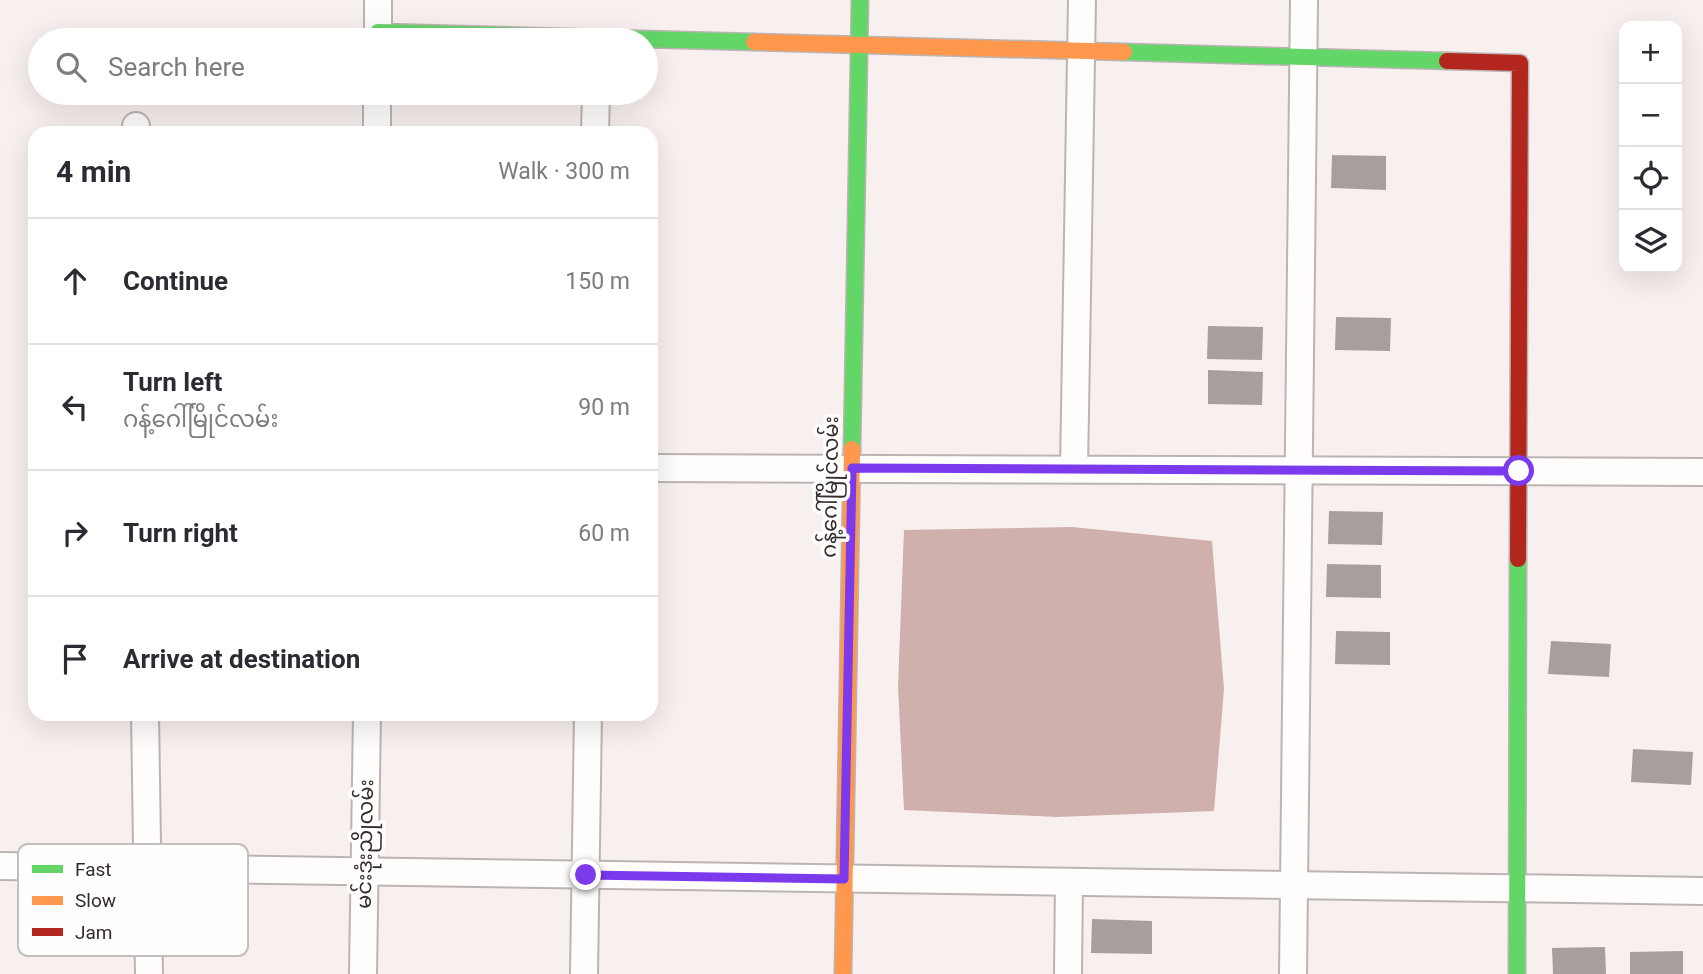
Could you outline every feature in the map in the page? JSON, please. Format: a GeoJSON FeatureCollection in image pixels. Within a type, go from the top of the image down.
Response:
{"type":"FeatureCollection","features":[{"type":"Feature","properties":{"kind":"street"},"geometry":{"type":"LineString","coordinates":[[378,0],[378,28]]}},
{"type":"Feature","properties":{"kind":"street","name":"ဂန့်ဂေါ်မြိုင်လမ်း"},"geometry":{"type":"LineString","coordinates":[[842,974],[860,0]]}},
{"type":"Feature","properties":{"kind":"street"},"geometry":{"type":"LineString","coordinates":[[1074,469],[1082,0]]}},
{"type":"Feature","properties":{"kind":"street"},"geometry":{"type":"LineString","coordinates":[[1293,974],[1304,0]]}},
{"type":"Feature","properties":{"kind":"street"},"geometry":{"type":"LineString","coordinates":[[658,40],[1520,63],[1517,974]]}},
{"type":"Feature","properties":{"kind":"street"},"geometry":{"type":"LineString","coordinates":[[376,126],[377,105]]}},
{"type":"Feature","properties":{"kind":"street"},"geometry":{"type":"LineString","coordinates":[[595,126],[596,105]]}},
{"type":"Feature","properties":{"kind":"street"},"geometry":{"type":"LineString","coordinates":[[658,468],[1703,472]]}},
{"type":"Feature","properties":{"kind":"street"},"geometry":{"type":"LineString","coordinates":[[145,721],[147,844]]}},
{"type":"Feature","properties":{"kind":"street","name":"မင်းဒုံးညိုလမ်း"},"geometry":{"type":"LineString","coordinates":[[363,974],[367,721]]}},
{"type":"Feature","properties":{"kind":"street"},"geometry":{"type":"LineString","coordinates":[[584,974],[588,721]]}},
{"type":"Feature","properties":{"kind":"street"},"geometry":{"type":"LineString","coordinates":[[0,866],[18,866]]}},
{"type":"Feature","properties":{"kind":"street"},"geometry":{"type":"LineString","coordinates":[[248,870],[1703,891]]}},
{"type":"Feature","properties":{"kind":"street"},"geometry":{"type":"LineString","coordinates":[[1068,974],[1069,882]]}},
{"type":"Feature","properties":{"kind":"street"},"geometry":{"type":"LineString","coordinates":[[149,956],[149,974]]}},
{"type":"Feature","properties":{"kind":"shaded area"},"geometry":{"type":"Polygon","coordinates":[[[1072,527],[1212,541],[1224,689],[1214,811],[1057,817],[904,810],[898,686],[904,530],[1072,527]]]}},
{"type":"Feature","properties":{"kind":"building"},"geometry":{"type":"Polygon","coordinates":[[[1332,155],[1386,156],[1386,190],[1331,188],[1332,155]]]}},
{"type":"Feature","properties":{"kind":"building"},"geometry":{"type":"Polygon","coordinates":[[[1336,317],[1391,318],[1390,351],[1335,350],[1336,317]]]}},
{"type":"Feature","properties":{"kind":"building"},"geometry":{"type":"Polygon","coordinates":[[[1208,326],[1263,327],[1262,360],[1207,359],[1208,326]]]}},
{"type":"Feature","properties":{"kind":"building"},"geometry":{"type":"Polygon","coordinates":[[[1208,370],[1263,372],[1262,405],[1208,404],[1208,370]]]}},
{"type":"Feature","properties":{"kind":"building"},"geometry":{"type":"Polygon","coordinates":[[[1329,511],[1383,512],[1382,545],[1328,544],[1329,511]]]}},
{"type":"Feature","properties":{"kind":"building"},"geometry":{"type":"Polygon","coordinates":[[[1327,564],[1381,565],[1381,598],[1326,597],[1327,564]]]}},
{"type":"Feature","properties":{"kind":"building"},"geometry":{"type":"Polygon","coordinates":[[[1336,631],[1390,632],[1390,665],[1335,664],[1336,631]]]}},
{"type":"Feature","properties":{"kind":"building"},"geometry":{"type":"Polygon","coordinates":[[[1551,641],[1611,644],[1609,677],[1548,674],[1551,641]]]}},
{"type":"Feature","properties":{"kind":"building"},"geometry":{"type":"Polygon","coordinates":[[[1633,749],[1693,752],[1691,785],[1631,782],[1633,749]]]}},
{"type":"Feature","properties":{"kind":"building"},"geometry":{"type":"Polygon","coordinates":[[[1092,919],[1152,921],[1152,954],[1091,953],[1092,919]]]}},
{"type":"Feature","properties":{"kind":"building"},"geometry":{"type":"Polygon","coordinates":[[[1605,947],[1606,974],[1553,974],[1552,948],[1605,947]]]}},
{"type":"Feature","properties":{"kind":"building"},"geometry":{"type":"Polygon","coordinates":[[[1683,951],[1683,974],[1630,974],[1630,952],[1683,951]]]}},
{"type":"Feature","properties":{"kind":"traffic: fast"},"geometry":{"type":"LineString","coordinates":[[852,449],[860,0]]}},
{"type":"Feature","properties":{"kind":"traffic: fast"},"geometry":{"type":"LineString","coordinates":[[658,39],[754,42]]}},
{"type":"Feature","properties":{"kind":"traffic: fast"},"geometry":{"type":"LineString","coordinates":[[1124,52],[1447,61]]}},
{"type":"Feature","properties":{"kind":"traffic: fast"},"geometry":{"type":"LineString","coordinates":[[1517,974],[1518,559]]}},
{"type":"Feature","properties":{"kind":"traffic: slow"},"geometry":{"type":"LineString","coordinates":[[754,42],[1124,52]]}},
{"type":"Feature","properties":{"kind":"traffic: slow"},"geometry":{"type":"LineString","coordinates":[[843,974],[852,449]]}},
{"type":"Feature","properties":{"kind":"traffic: jam"},"geometry":{"type":"LineString","coordinates":[[1447,61],[1520,63],[1518,559]]}},
{"type":"Feature","properties":{"kind":"route"},"geometry":{"type":"LineString","coordinates":[[586,875],[844,879],[852,468],[1519,471]]}}]}
